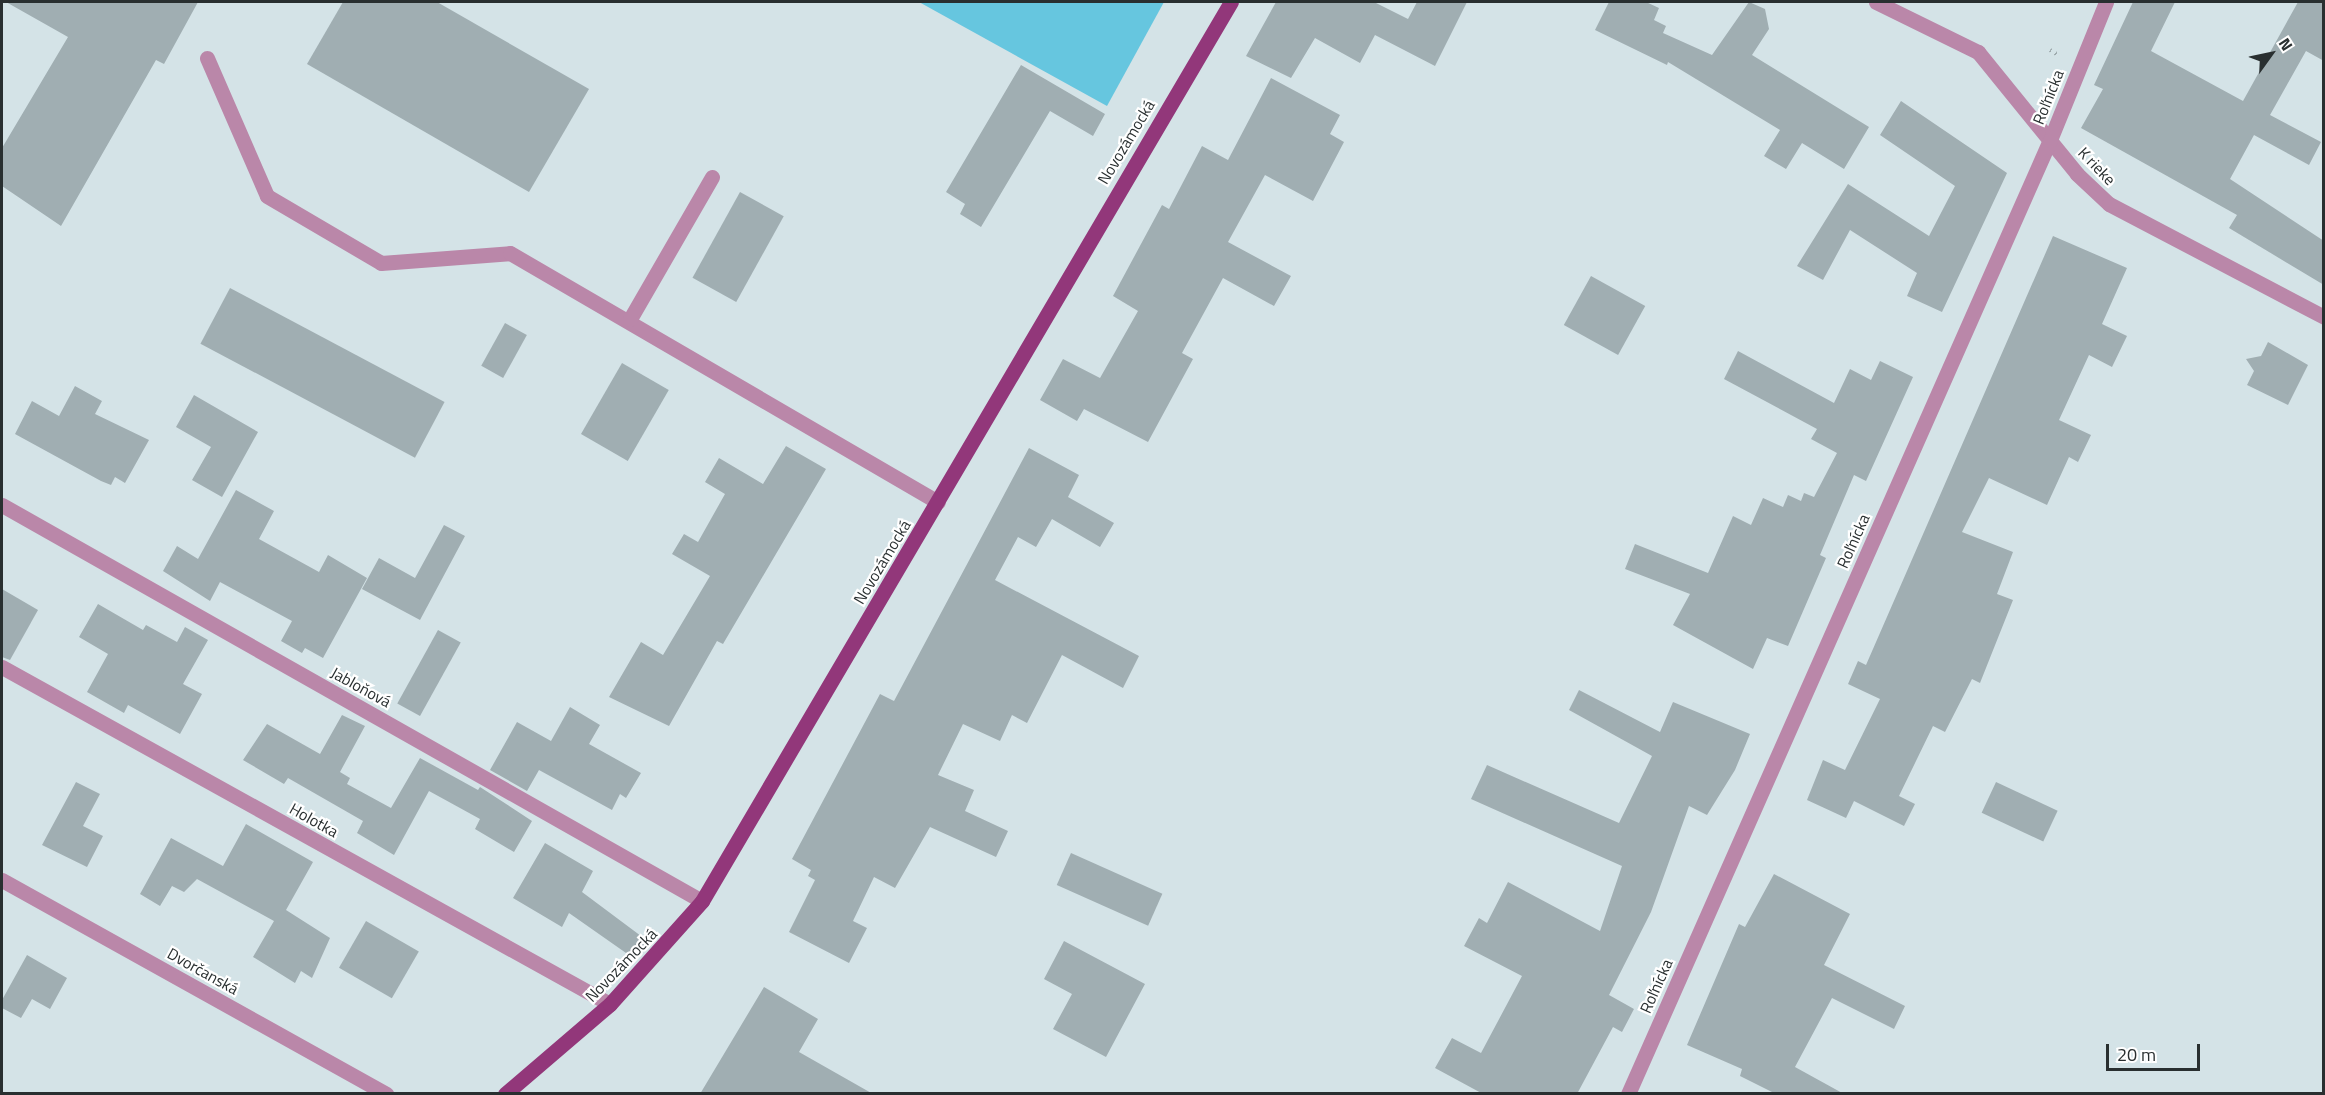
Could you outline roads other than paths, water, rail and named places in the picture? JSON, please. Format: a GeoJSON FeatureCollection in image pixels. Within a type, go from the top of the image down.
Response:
{"type":"FeatureCollection","features":[{"type":"Feature","properties":{"kind":"main road","name":"Novozámocká"},"geometry":{"type":"LineString","coordinates":[[505,1094],[610,1004],[702,901],[938,502],[1017,359],[1231,2]]}},
{"type":"Feature","properties":{"kind":"street","name":"K rieke"},"geometry":{"type":"LineString","coordinates":[[1876,2],[1978,52],[2050,140],[2109,204],[2324,317]]}},
{"type":"Feature","properties":{"kind":"street","name":"Roľnícka"},"geometry":{"type":"LineString","coordinates":[[1628,1094],[2050,140],[2106,2]]}},
{"type":"Feature","properties":{"kind":"street"},"geometry":{"type":"LineString","coordinates":[[207,58],[267,196],[381,263],[510,253],[630,319],[938,502]]}},
{"type":"Feature","properties":{"kind":"street"},"geometry":{"type":"LineString","coordinates":[[630,319],[712,177]]}},
{"type":"Feature","properties":{"kind":"street","name":"Jabloňová"},"geometry":{"type":"LineString","coordinates":[[2,505],[702,901]]}},
{"type":"Feature","properties":{"kind":"street","name":"Holotka"},"geometry":{"type":"LineString","coordinates":[[2,667],[610,1004]]}},
{"type":"Feature","properties":{"kind":"street","name":"Dvorčanská"},"geometry":{"type":"LineString","coordinates":[[2,880],[387,1094]]}}]}
